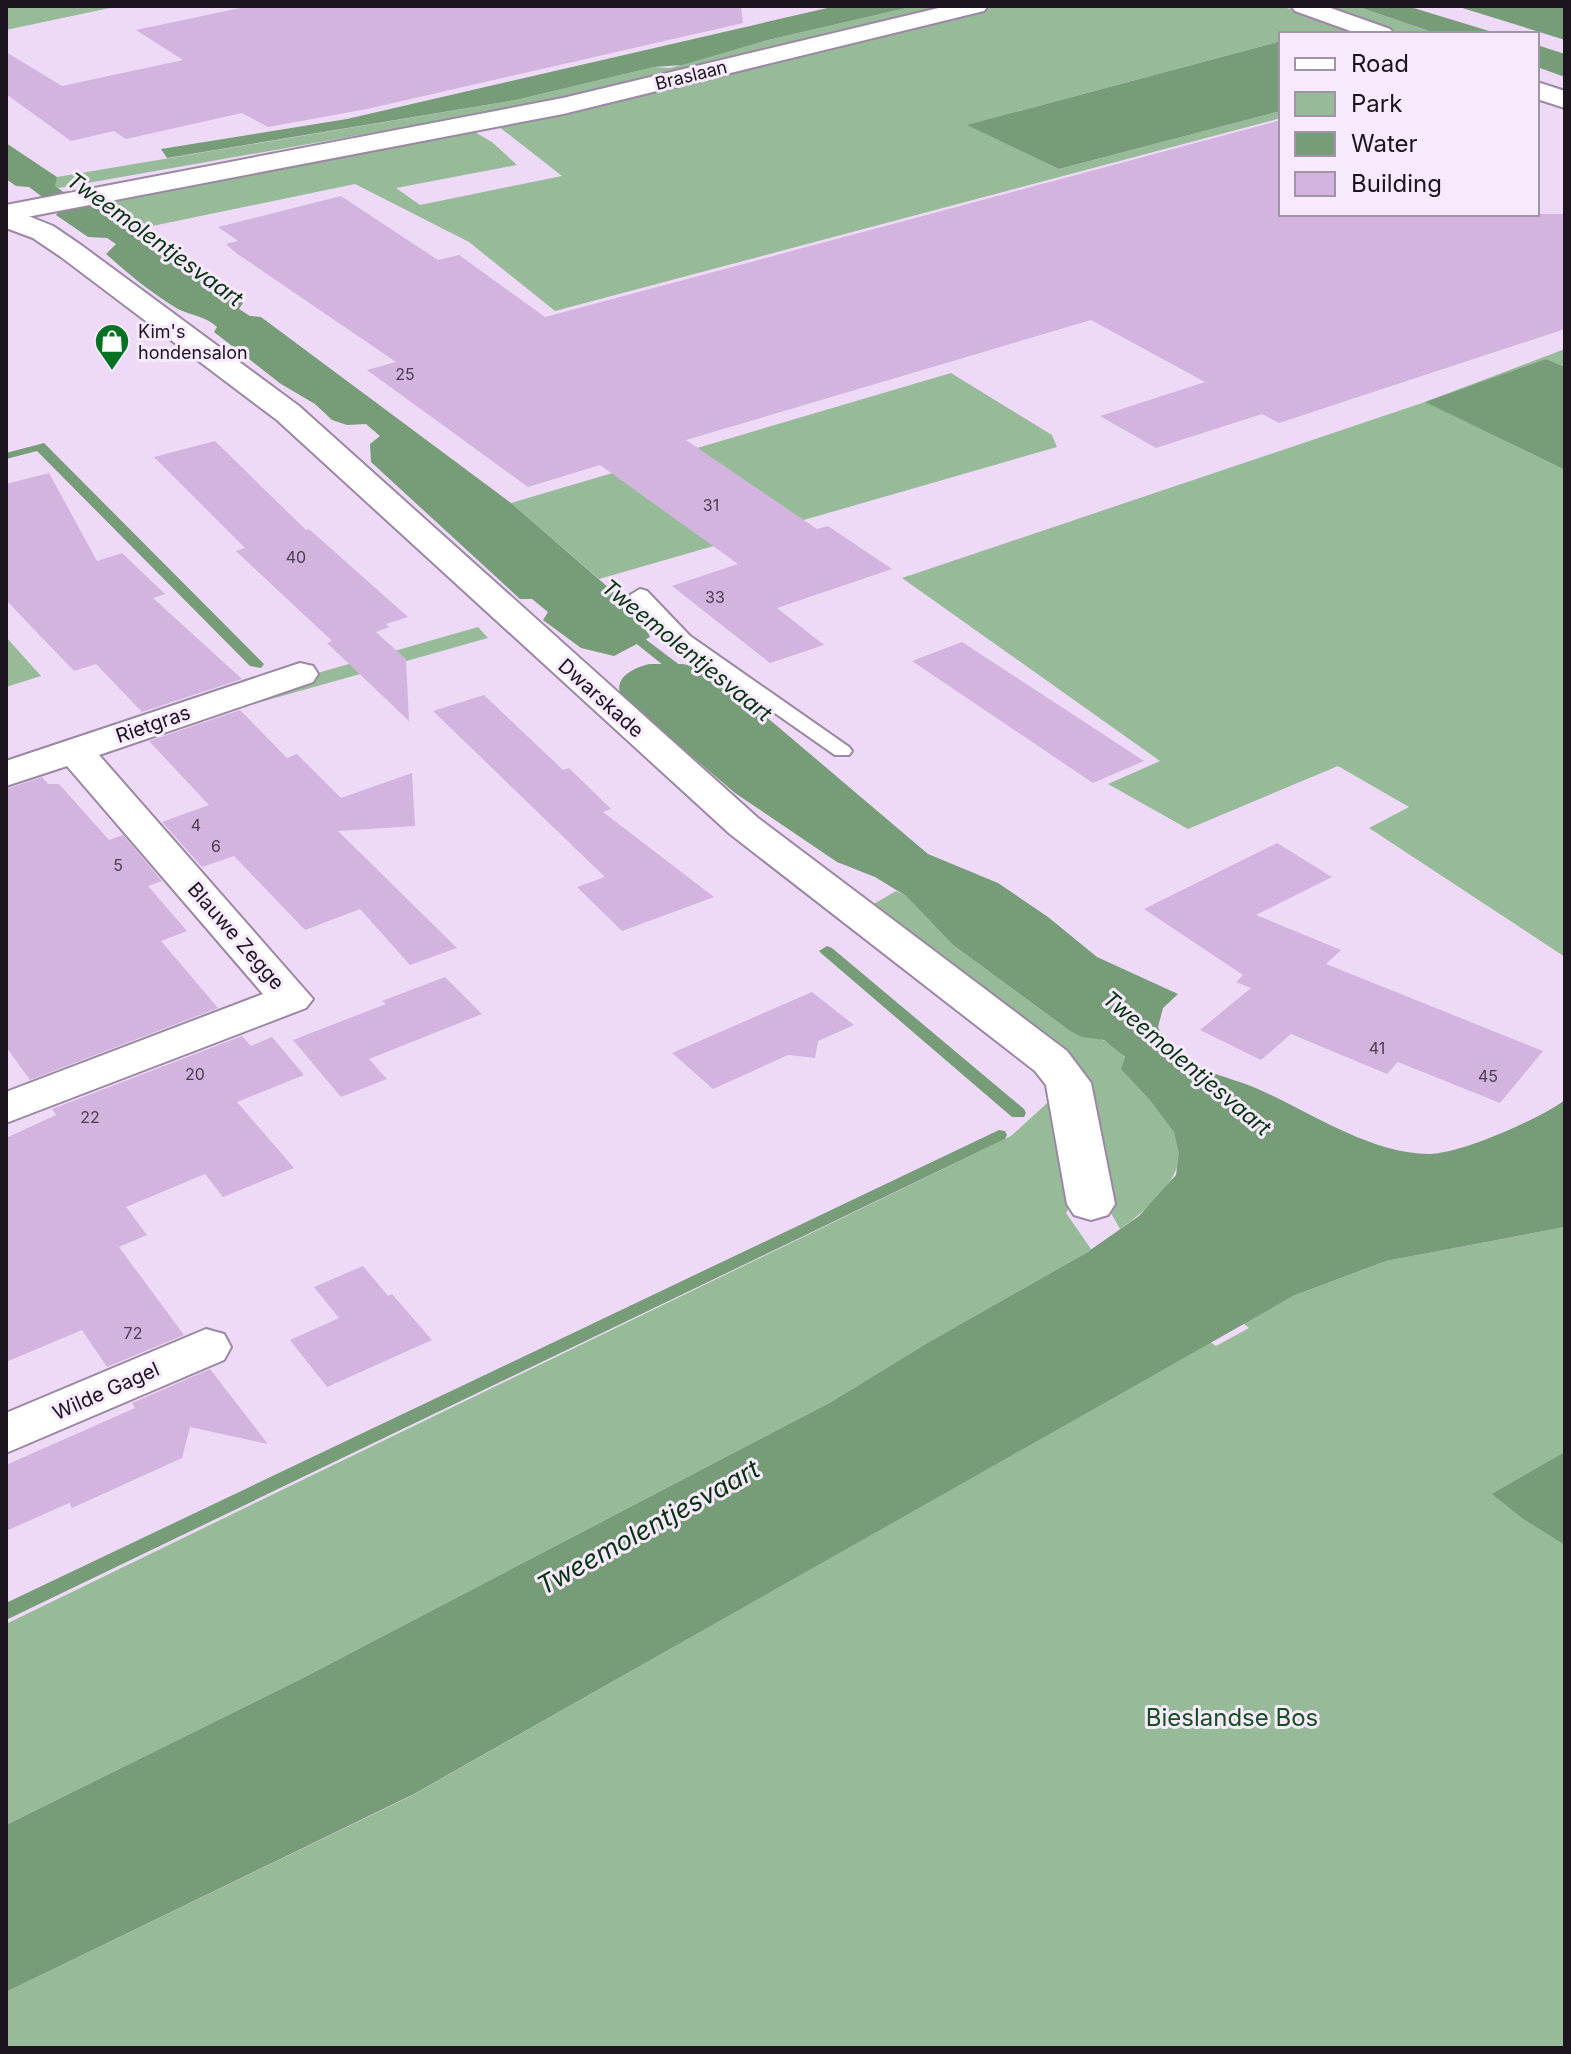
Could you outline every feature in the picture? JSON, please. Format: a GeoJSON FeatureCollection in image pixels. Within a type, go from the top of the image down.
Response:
{"type":"FeatureCollection","features":[{"type":"Feature","properties":{"kind":"street","name":"Braslaan"},"geometry":{"type":"LineString","coordinates":[[30,205],[331,153],[563,106],[976,6]]}},
{"type":"Feature","properties":{"kind":"street"},"geometry":{"type":"LineString","coordinates":[[1303,6],[1376,32]]}},
{"type":"Feature","properties":{"kind":"street"},"geometry":{"type":"LineString","coordinates":[[1539,91],[1565,100]]}},
{"type":"Feature","properties":{"kind":"street","name":"Dwarskade"},"geometry":{"type":"LineString","coordinates":[[30,205],[288,413],[744,826],[1051,1061],[1068,1083],[1091,1204]]}},
{"type":"Feature","properties":{"kind":"street","name":"Rietgras"},"geometry":{"type":"LineString","coordinates":[[6,774],[300,674]]}},
{"type":"Feature","properties":{"kind":"street","name":"Blauwe Zegge"},"geometry":{"type":"LineString","coordinates":[[7,1107],[291,999],[74,751]]}},
{"type":"Feature","properties":{"kind":"street","name":"Wilde Gagel"},"geometry":{"type":"LineString","coordinates":[[6,1434],[206,1347]]}},
{"type":"Feature","properties":{"kind":"lane"},"geometry":{"type":"LineString","coordinates":[[640,595],[683,640],[842,751]]}},
{"type":"Feature","properties":{"kind":"green space"},"geometry":{"type":"Polygon","coordinates":[[[6,6],[119,6],[6,30],[6,6]]]}},
{"type":"Feature","properties":{"kind":"green space"},"geometry":{"type":"Polygon","coordinates":[[[915,6],[950,6],[530,105],[59,188],[54,186],[57,177],[516,100],[654,67],[670,68],[768,40],[915,6]]]}},
{"type":"Feature","properties":{"kind":"green space"},"geometry":{"type":"Polygon","coordinates":[[[999,6],[1281,6],[1358,32],[1279,32],[1279,42],[968,125],[1059,169],[1279,112],[1279,119],[555,311],[469,242],[355,184],[133,230],[100,207],[82,205],[473,131],[492,142],[517,165],[396,188],[420,205],[562,176],[498,126],[999,6]]]}},
{"type":"Feature","properties":{"kind":"green space"},"geometry":{"type":"Polygon","coordinates":[[[1325,6],[1356,6],[1432,32],[1396,32],[1325,6]]]}},
{"type":"Feature","properties":{"kind":"green space"},"geometry":{"type":"Polygon","coordinates":[[[1565,349],[1565,367],[1546,359],[1426,402],[1565,470],[1565,957],[1369,828],[1409,807],[1338,766],[1188,829],[1108,784],[1160,761],[902,578],[1425,402],[1565,349]]]}},
{"type":"Feature","properties":{"kind":"green space"},"geometry":{"type":"Polygon","coordinates":[[[951,373],[1052,435],[1057,447],[599,579],[511,503],[951,373]]]}},
{"type":"Feature","properties":{"kind":"green space"},"geometry":{"type":"Polygon","coordinates":[[[478,627],[488,638],[257,703],[252,697],[321,672],[478,627]]]}},
{"type":"Feature","properties":{"kind":"green space"},"geometry":{"type":"Polygon","coordinates":[[[6,637],[41,676],[6,687],[6,637]]]}},
{"type":"Feature","properties":{"kind":"green space"},"geometry":{"type":"Polygon","coordinates":[[[896,891],[906,896],[953,945],[1070,1031],[1101,1039],[1119,1051],[1130,1064],[1173,1130],[1179,1145],[1179,1159],[1166,1187],[1156,1199],[1120,1229],[1107,1206],[1083,1088],[872,905],[896,891]]]}},
{"type":"Feature","properties":{"kind":"green space"},"geometry":{"type":"Polygon","coordinates":[[[1056,1095],[1074,1199],[1066,1213],[1091,1249],[1086,1253],[831,1402],[301,1679],[6,1825],[6,1624],[1011,1136],[1056,1095]]]}},
{"type":"Feature","properties":{"kind":"green space","name":"Bieslandse Bos"},"geometry":{"type":"Polygon","coordinates":[[[1565,1227],[1565,2048],[6,2048],[6,1992],[411,1796],[1210,1342],[1216,1346],[1249,1328],[1243,1323],[1293,1296],[1386,1261],[1565,1227]]]}},
{"type":"Feature","properties":{"kind":"water"},"geometry":{"type":"Polygon","coordinates":[[[836,6],[915,6],[768,40],[682,65],[654,67],[516,100],[167,158],[161,149],[347,119],[836,6]]]}},
{"type":"Feature","properties":{"kind":"water"},"geometry":{"type":"Polygon","coordinates":[[[1356,6],[1407,6],[1492,32],[1432,32],[1356,6]]]}},
{"type":"Feature","properties":{"kind":"water"},"geometry":{"type":"Polygon","coordinates":[[[1456,6],[1565,6],[1565,40],[1456,6]]]}},
{"type":"Feature","properties":{"kind":"water"},"geometry":{"type":"Polygon","coordinates":[[[1279,42],[1279,112],[1059,169],[967,125],[1279,42]]]}},
{"type":"Feature","properties":{"kind":"water"},"geometry":{"type":"Polygon","coordinates":[[[1539,46],[1565,54],[1565,77],[1539,68],[1539,46]]]}},
{"type":"Feature","properties":{"kind":"water"},"geometry":{"type":"Polygon","coordinates":[[[6,143],[57,177],[55,186],[82,205],[100,207],[189,270],[243,303],[239,309],[250,316],[261,317],[511,503],[640,615],[650,637],[614,656],[581,648],[543,620],[548,612],[532,599],[520,599],[371,462],[370,444],[380,436],[366,424],[347,425],[332,420],[315,404],[281,384],[214,332],[217,327],[212,323],[178,309],[132,276],[106,254],[116,244],[107,238],[88,237],[56,215],[60,210],[29,187],[16,186],[6,179],[6,143]]]}},
{"type":"Feature","properties":{"kind":"water"},"geometry":{"type":"Polygon","coordinates":[[[1546,359],[1565,367],[1565,470],[1425,402],[1546,359]]]}},
{"type":"Feature","properties":{"kind":"water"},"geometry":{"type":"Polygon","coordinates":[[[44,443],[264,664],[261,668],[250,666],[37,451],[6,459],[6,453],[44,443]]]}},
{"type":"Feature","properties":{"kind":"water"},"geometry":{"type":"Polygon","coordinates":[[[649,664],[682,664],[710,669],[928,854],[998,883],[1048,917],[1097,957],[1178,994],[1163,1008],[1158,1027],[1171,1050],[1193,1065],[1258,1089],[1363,1139],[1407,1152],[1429,1154],[1479,1142],[1565,1100],[1565,1227],[1386,1261],[1293,1296],[414,1794],[6,1992],[6,1825],[301,1679],[831,1402],[1086,1253],[1139,1216],[1176,1175],[1179,1153],[1174,1132],[1121,1069],[1125,1057],[1104,1040],[1082,1037],[1070,1031],[953,945],[906,896],[875,877],[837,862],[735,793],[621,696],[620,684],[626,674],[649,664]]]}},
{"type":"Feature","properties":{"kind":"water"},"geometry":{"type":"Polygon","coordinates":[[[1565,1452],[1565,1545],[1522,1518],[1492,1494],[1565,1452]]]}},
{"type":"Feature","properties":{"kind":"building"},"geometry":{"type":"Polygon","coordinates":[[[250,6],[741,6],[743,23],[367,109],[268,127],[242,113],[126,139],[114,131],[71,141],[6,94],[6,52],[62,86],[183,60],[136,30],[250,6]]]}},
{"type":"Feature","properties":{"kind":"building"},"geometry":{"type":"Polygon","coordinates":[[[1279,121],[1279,216],[1565,214],[1565,329],[1279,423],[1262,414],[1156,448],[1100,416],[1205,382],[1091,320],[686,440],[817,529],[828,526],[892,569],[777,608],[824,645],[770,663],[672,586],[738,564],[600,465],[528,487],[367,370],[396,362],[236,253],[226,244],[238,241],[218,227],[341,196],[438,260],[459,255],[545,317],[1279,121]]]}},
{"type":"Feature","properties":{"kind":"building"},"geometry":{"type":"Polygon","coordinates":[[[215,441],[306,530],[309,529],[408,617],[386,624],[389,627],[376,632],[406,659],[409,721],[327,643],[332,641],[236,551],[245,548],[154,457],[215,441]]]}},
{"type":"Feature","properties":{"kind":"building"},"geometry":{"type":"Polygon","coordinates":[[[49,473],[97,561],[122,553],[165,594],[153,598],[242,679],[142,712],[96,664],[74,671],[6,600],[6,484],[49,473]]]}},
{"type":"Feature","properties":{"kind":"building"},"geometry":{"type":"Polygon","coordinates":[[[962,642],[1144,761],[1093,783],[912,661],[962,642]]]}},
{"type":"Feature","properties":{"kind":"building"},"geometry":{"type":"Polygon","coordinates":[[[484,695],[563,770],[569,768],[611,809],[603,812],[714,897],[622,931],[577,887],[605,877],[433,711],[484,695]]]}},
{"type":"Feature","properties":{"kind":"building"},"geometry":{"type":"Polygon","coordinates":[[[240,710],[287,758],[297,754],[341,798],[412,773],[415,826],[338,831],[457,948],[410,965],[360,909],[305,930],[234,856],[202,867],[162,822],[209,805],[149,741],[240,710]]]}},
{"type":"Feature","properties":{"kind":"building"},"geometry":{"type":"Polygon","coordinates":[[[42,777],[48,784],[59,784],[109,840],[123,835],[162,881],[148,886],[187,931],[161,941],[218,1008],[30,1080],[6,1047],[6,789],[42,777]]]}},
{"type":"Feature","properties":{"kind":"building"},"geometry":{"type":"Polygon","coordinates":[[[1277,843],[1332,877],[1256,915],[1341,950],[1326,964],[1543,1051],[1500,1103],[1398,1062],[1387,1074],[1291,1034],[1261,1060],[1200,1030],[1251,988],[1236,982],[1243,975],[1144,909],[1277,843]]]}},
{"type":"Feature","properties":{"kind":"building"},"geometry":{"type":"Polygon","coordinates":[[[445,977],[482,1014],[369,1059],[387,1079],[341,1097],[293,1040],[386,1004],[382,1001],[445,977]]]}},
{"type":"Feature","properties":{"kind":"building"},"geometry":{"type":"Polygon","coordinates":[[[812,992],[854,1025],[818,1041],[815,1058],[788,1055],[713,1089],[672,1053],[812,992]]]}},
{"type":"Feature","properties":{"kind":"building"},"geometry":{"type":"Polygon","coordinates":[[[242,1036],[251,1046],[272,1037],[304,1075],[237,1102],[294,1168],[223,1197],[205,1174],[126,1207],[147,1235],[119,1247],[184,1335],[107,1367],[82,1330],[6,1362],[6,1138],[56,1115],[52,1109],[242,1036]]]}},
{"type":"Feature","properties":{"kind":"building"},"geometry":{"type":"Polygon","coordinates":[[[363,1266],[432,1340],[327,1387],[290,1340],[339,1318],[314,1287],[363,1266]]]}},
{"type":"Feature","properties":{"kind":"building"},"geometry":{"type":"Polygon","coordinates":[[[210,1369],[268,1444],[190,1427],[182,1458],[72,1508],[69,1503],[6,1531],[6,1465],[135,1408],[132,1403],[210,1369]]]}},
{"type":"Feature","properties":{"kind":"waterway","name":"Tweemolentjesvaart"},"geometry":{"type":"LineString","coordinates":[[628,630],[688,678]]}},
{"type":"Feature","properties":{"kind":"waterway"},"geometry":{"type":"LineString","coordinates":[[827,951],[1018,1113]]}},
{"type":"Feature","properties":{"kind":"waterway"},"geometry":{"type":"LineString","coordinates":[[6,1612],[999,1135]]}},
{"type":"Feature","properties":{"kind":"place","name":"Kim's hondensalon"},"geometry":{"type":"Point","coordinates":[112,372]}}]}
